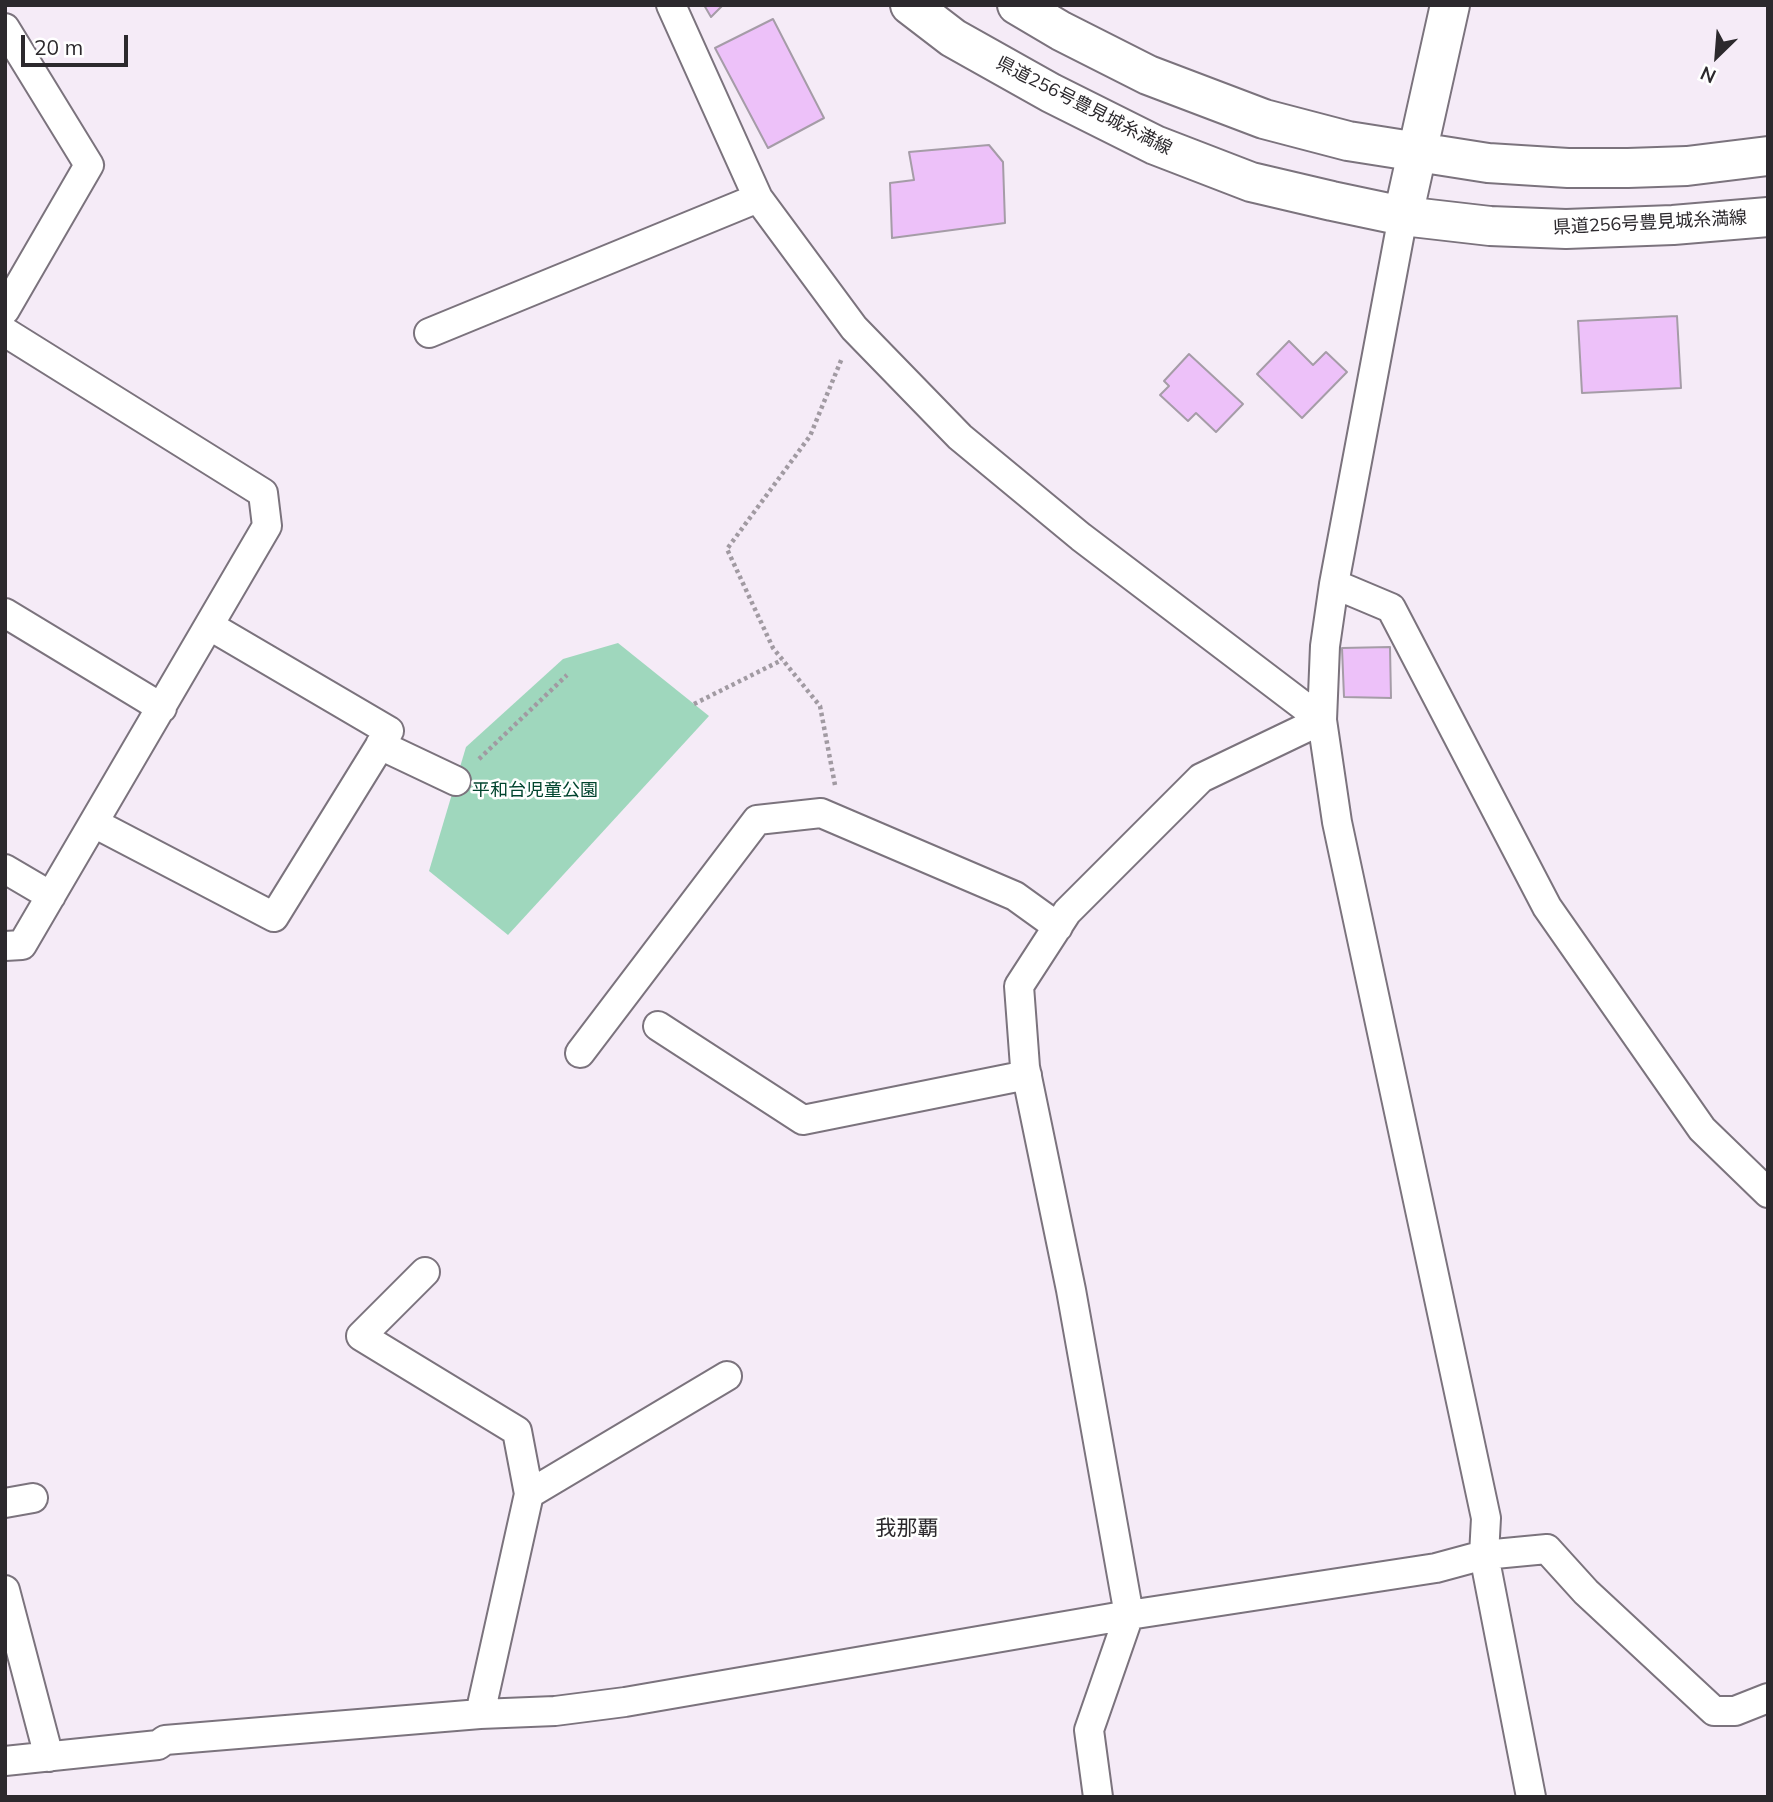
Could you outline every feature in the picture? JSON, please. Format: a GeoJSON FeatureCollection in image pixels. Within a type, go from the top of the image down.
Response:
{"type":"FeatureCollection","features":[{"type":"Feature","properties":{"kind":"main road","name":"県道256号豊見城糸満線"},"geometry":{"type":"LineString","coordinates":[[910,5],[953,38],[1051,93],[1155,145],[1251,181],[1403,216],[1490,226],[1566,229],[1673,225],[1768,217]]}},
{"type":"Feature","properties":{"kind":"main road"},"geometry":{"type":"LineString","coordinates":[[1017,5],[1061,31],[1148,75],[1264,119],[1348,141],[1488,163],[1568,168],[1687,166],[1768,156]]}},
{"type":"Feature","properties":{"kind":"main road"},"geometry":{"type":"LineString","coordinates":[[1403,216],[1450,5]]}},
{"type":"Feature","properties":{"kind":"street"},"geometry":{"type":"LineString","coordinates":[[671,5],[758,198],[854,328],[960,437],[1081,537],[1322,720]]}},
{"type":"Feature","properties":{"kind":"street"},"geometry":{"type":"LineString","coordinates":[[5,29],[89,165],[5,310]]}},
{"type":"Feature","properties":{"kind":"street"},"geometry":{"type":"LineString","coordinates":[[429,333],[758,198]]}},
{"type":"Feature","properties":{"kind":"street"},"geometry":{"type":"LineString","coordinates":[[1403,216],[1334,584],[1325,646],[1322,720],[1337,822],[1486,1518],[1484,1555],[1531,1797]]}},
{"type":"Feature","properties":{"kind":"street"},"geometry":{"type":"LineString","coordinates":[[5,332],[263,492],[268,526],[22,945],[5,946]]}},
{"type":"Feature","properties":{"kind":"street"},"geometry":{"type":"LineString","coordinates":[[1334,584],[1391,608],[1547,908],[1702,1129],[1768,1192]]}},
{"type":"Feature","properties":{"kind":"street"},"geometry":{"type":"LineString","coordinates":[[5,613],[162,708]]}},
{"type":"Feature","properties":{"kind":"street"},"geometry":{"type":"LineString","coordinates":[[94,824],[274,917],[389,732],[210,626]]}},
{"type":"Feature","properties":{"kind":"street"},"geometry":{"type":"LineString","coordinates":[[1098,1797],[1089,1730],[1129,1615],[1071,1290],[1025,1067],[1019,986],[1067,912],[1201,778],[1322,720]]}},
{"type":"Feature","properties":{"kind":"street"},"geometry":{"type":"LineString","coordinates":[[380,745],[456,781]]}},
{"type":"Feature","properties":{"kind":"street"},"geometry":{"type":"LineString","coordinates":[[580,1053],[757,820],[821,814],[1015,895],[1058,927]]}},
{"type":"Feature","properties":{"kind":"street"},"geometry":{"type":"LineString","coordinates":[[5,869],[51,896]]}},
{"type":"Feature","properties":{"kind":"street"},"geometry":{"type":"LineString","coordinates":[[658,1026],[803,1120],[1027,1075]]}},
{"type":"Feature","properties":{"kind":"street"},"geometry":{"type":"LineString","coordinates":[[425,1272],[361,1336],[517,1431],[529,1494],[480,1714]]}},
{"type":"Feature","properties":{"kind":"street"},"geometry":{"type":"LineString","coordinates":[[529,1494],[727,1376]]}},
{"type":"Feature","properties":{"kind":"street"},"geometry":{"type":"LineString","coordinates":[[5,1503],[33,1498]]}},
{"type":"Feature","properties":{"kind":"street"},"geometry":{"type":"LineString","coordinates":[[5,1761],[158,1745],[165,1740],[480,1714],[555,1711],[625,1702],[1129,1615],[1436,1568],[1484,1555],[1547,1549],[1586,1592],[1714,1712],[1735,1711],[1768,1698]]}},
{"type":"Feature","properties":{"kind":"street"},"geometry":{"type":"LineString","coordinates":[[5,1590],[49,1757]]}},
{"type":"Feature","properties":{"kind":"path"},"geometry":{"type":"LineString","coordinates":[[843,823],[820,706],[773,648],[727,549],[810,436],[854,328]]}},
{"type":"Feature","properties":{"kind":"path"},"geometry":{"type":"LineString","coordinates":[[694,704],[782,660]]}},
{"type":"Feature","properties":{"kind":"path"},"geometry":{"type":"LineString","coordinates":[[456,781],[567,676]]}},
{"type":"Feature","properties":{"kind":"green space","name":"平和台児童公園"},"geometry":{"type":"Polygon","coordinates":[[[618,643],[709,716],[508,935],[429,871],[466,747],[563,659],[618,643]]]}},
{"type":"Feature","properties":{"kind":"building"},"geometry":{"type":"Polygon","coordinates":[[[704,5],[723,5],[711,17],[704,5]]]}},
{"type":"Feature","properties":{"kind":"building"},"geometry":{"type":"Polygon","coordinates":[[[773,19],[824,118],[768,148],[715,48],[773,19]]]}},
{"type":"Feature","properties":{"kind":"building"},"geometry":{"type":"Polygon","coordinates":[[[989,145],[1003,162],[1005,223],[892,238],[890,183],[914,180],[909,152],[989,145]]]}},
{"type":"Feature","properties":{"kind":"building"},"geometry":{"type":"Polygon","coordinates":[[[1677,316],[1681,388],[1582,393],[1578,321],[1677,316]]]}},
{"type":"Feature","properties":{"kind":"building"},"geometry":{"type":"Polygon","coordinates":[[[1289,341],[1313,365],[1326,352],[1347,372],[1302,418],[1257,374],[1289,341]]]}},
{"type":"Feature","properties":{"kind":"building"},"geometry":{"type":"Polygon","coordinates":[[[1189,354],[1243,404],[1216,432],[1196,413],[1188,421],[1160,395],[1169,386],[1164,381],[1189,354]]]}},
{"type":"Feature","properties":{"kind":"building"},"geometry":{"type":"Polygon","coordinates":[[[1390,647],[1391,698],[1344,697],[1342,648],[1390,647]]]}},
{"type":"Feature","properties":{"kind":"district","name":"我那覇"},"geometry":{"type":"Point","coordinates":[907,1529]}}]}
